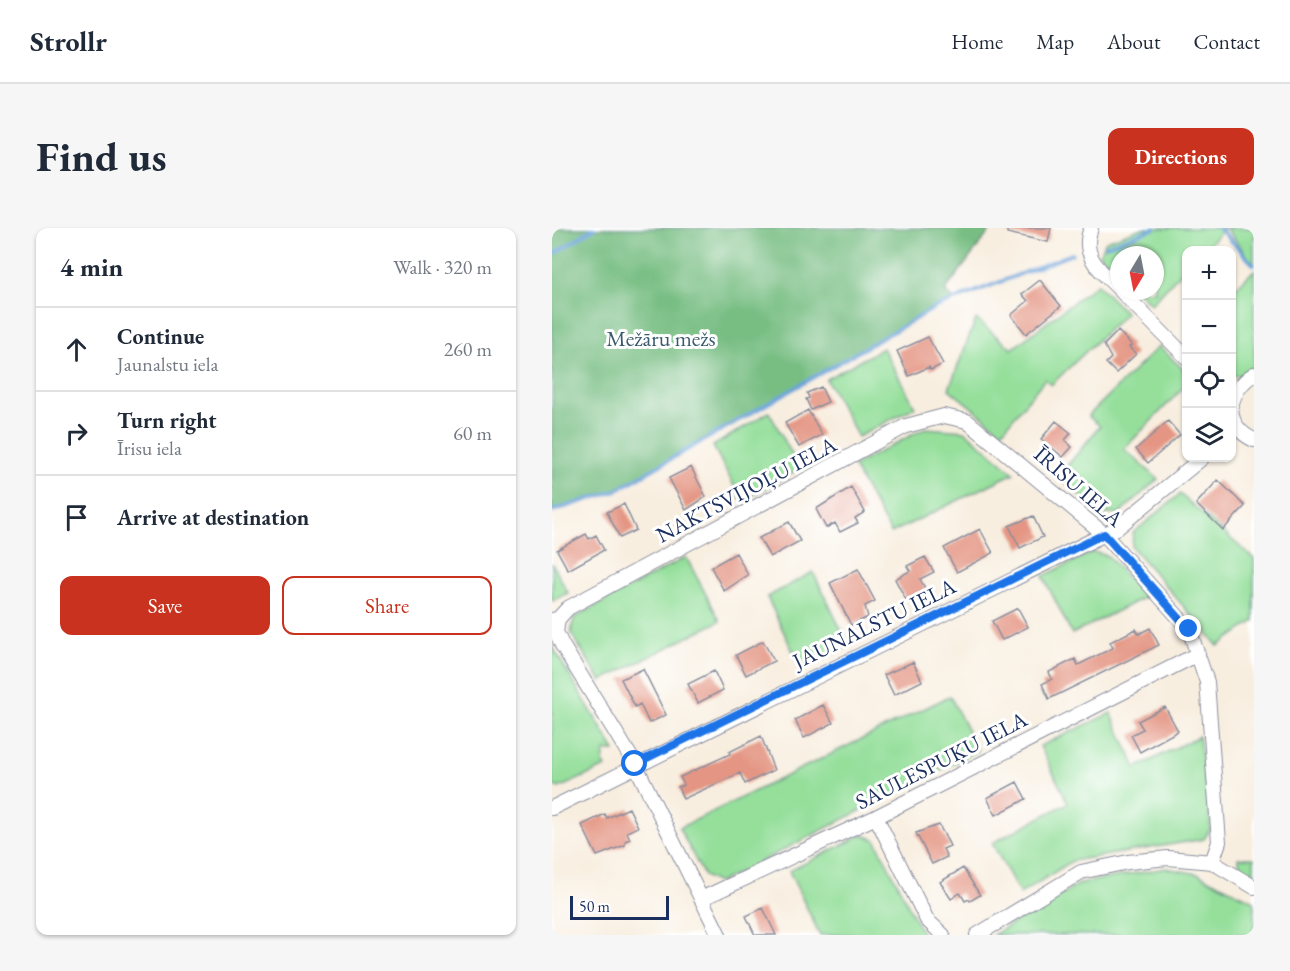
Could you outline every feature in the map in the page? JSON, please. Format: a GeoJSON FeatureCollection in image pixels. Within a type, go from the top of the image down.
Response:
{"type":"FeatureCollection","features":[{"type":"Feature","properties":{"kind":"street"},"geometry":{"type":"LineString","coordinates":[[1091,228],[1087,238],[1088,254],[1110,279]]}},
{"type":"Feature","properties":{"kind":"street"},"geometry":{"type":"LineString","coordinates":[[1130,300],[1183,354]]}},
{"type":"Feature","properties":{"kind":"street"},"geometry":{"type":"LineString","coordinates":[[1236,391],[1241,383],[1254,374]]}},
{"type":"Feature","properties":{"kind":"street","name":"NAKTSVIJOĻU IELA"},"geometry":{"type":"LineString","coordinates":[[555,619],[568,608],[906,426],[945,416],[967,421]]}},
{"type":"Feature","properties":{"kind":"street","name":"ĪRISU IELA"},"geometry":{"type":"LineString","coordinates":[[967,421],[1104,534],[1189,629],[1207,682],[1220,842],[1212,862]]}},
{"type":"Feature","properties":{"kind":"street"},"geometry":{"type":"LineString","coordinates":[[1236,431],[1254,440]]}},
{"type":"Feature","properties":{"kind":"street","name":"JAUNALSTU IELA"},"geometry":{"type":"LineString","coordinates":[[552,808],[635,764],[1117,528],[1197,462]]}},
{"type":"Feature","properties":{"kind":"street"},"geometry":{"type":"LineString","coordinates":[[555,619],[556,632],[562,645],[635,764],[719,935]]}},
{"type":"Feature","properties":{"kind":"street","name":"SAULESPUĶU IELA"},"geometry":{"type":"LineString","coordinates":[[701,899],[876,817],[1198,654]]}},
{"type":"Feature","properties":{"kind":"street"},"geometry":{"type":"LineString","coordinates":[[876,817],[927,920],[939,933]]}},
{"type":"Feature","properties":{"kind":"street"},"geometry":{"type":"LineString","coordinates":[[977,935],[1081,872],[1128,862],[1168,858],[1212,862],[1254,887]]}},
{"type":"Feature","properties":{"kind":"green space","name":"Mežāru mežs"},"geometry":{"type":"Polygon","coordinates":[[[552,228],[992,228],[945,291],[954,299],[936,307],[615,491],[552,511],[552,228]]]}},
{"type":"Feature","properties":{"kind":"green space"},"geometry":{"type":"Polygon","coordinates":[[[1142,228],[1225,228],[1207,246],[1182,246],[1182,271],[1164,290],[1164,246],[1110,246],[1110,264],[1099,254],[1106,241],[1142,228]]]}},
{"type":"Feature","properties":{"kind":"green space"},"geometry":{"type":"Polygon","coordinates":[[[1226,228],[1254,228],[1254,265],[1226,228]]]}},
{"type":"Feature","properties":{"kind":"green space"},"geometry":{"type":"Polygon","coordinates":[[[1254,270],[1254,367],[1238,376],[1236,376],[1236,288],[1254,270]]]}},
{"type":"Feature","properties":{"kind":"green space"},"geometry":{"type":"Polygon","coordinates":[[[1097,284],[1110,297],[1110,300],[1113,300],[1126,313],[1051,385],[1045,379],[1002,432],[949,389],[976,319],[1012,349],[1097,284]]]}},
{"type":"Feature","properties":{"kind":"green space"},"geometry":{"type":"Polygon","coordinates":[[[1159,346],[1182,368],[1182,389],[1124,449],[1158,479],[1119,514],[1102,514],[1058,477],[1100,426],[1088,416],[1159,346]]]}},
{"type":"Feature","properties":{"kind":"green space"},"geometry":{"type":"Polygon","coordinates":[[[883,348],[915,407],[858,437],[826,379],[883,348]]]}},
{"type":"Feature","properties":{"kind":"green space"},"geometry":{"type":"Polygon","coordinates":[[[769,412],[800,469],[742,501],[713,446],[769,412]]]}},
{"type":"Feature","properties":{"kind":"green space"},"geometry":{"type":"Polygon","coordinates":[[[925,428],[965,431],[1014,473],[891,533],[853,466],[925,428]]]}},
{"type":"Feature","properties":{"kind":"green space"},"geometry":{"type":"Polygon","coordinates":[[[1180,494],[1254,559],[1254,621],[1218,646],[1132,547],[1133,533],[1180,494]]]}},
{"type":"Feature","properties":{"kind":"green space"},"geometry":{"type":"Polygon","coordinates":[[[1093,552],[1108,556],[1145,597],[1072,634],[1043,576],[1093,552]]]}},
{"type":"Feature","properties":{"kind":"green space"},"geometry":{"type":"Polygon","coordinates":[[[686,557],[720,621],[601,681],[571,633],[574,618],[686,557]]]}},
{"type":"Feature","properties":{"kind":"green space"},"geometry":{"type":"Polygon","coordinates":[[[552,563],[568,593],[552,601],[552,563]]]}},
{"type":"Feature","properties":{"kind":"green space"},"geometry":{"type":"Polygon","coordinates":[[[813,572],[849,646],[801,668],[767,597],[813,572]]]}},
{"type":"Feature","properties":{"kind":"green space"},"geometry":{"type":"Polygon","coordinates":[[[552,646],[615,751],[605,751],[603,762],[606,767],[559,788],[552,785],[552,646]]]}},
{"type":"Feature","properties":{"kind":"green space"},"geometry":{"type":"Polygon","coordinates":[[[950,696],[978,751],[718,883],[704,876],[679,828],[950,696]]]}},
{"type":"Feature","properties":{"kind":"green space"},"geometry":{"type":"Polygon","coordinates":[[[1111,713],[1136,768],[1199,736],[1211,828],[1204,839],[1072,861],[1020,894],[992,843],[1068,803],[1040,746],[1111,713]]]}},
{"type":"Feature","properties":{"kind":"green space"},"geometry":{"type":"Polygon","coordinates":[[[862,835],[875,839],[923,935],[820,935],[789,871],[862,835]]]}},
{"type":"Feature","properties":{"kind":"green space"},"geometry":{"type":"Polygon","coordinates":[[[1238,858],[1254,858],[1254,878],[1242,872],[1238,858]]]}},
{"type":"Feature","properties":{"kind":"green space"},"geometry":{"type":"Polygon","coordinates":[[[1166,868],[1198,874],[1254,901],[1254,935],[993,935],[1081,883],[1166,868]]]}},
{"type":"Feature","properties":{"kind":"building"},"geometry":{"type":"Polygon","coordinates":[[[1007,228],[1051,228],[1048,242],[1007,233],[1007,228]]]}},
{"type":"Feature","properties":{"kind":"building"},"geometry":{"type":"Polygon","coordinates":[[[1040,280],[1061,306],[1026,334],[1011,315],[1028,301],[1022,294],[1040,280]]]}},
{"type":"Feature","properties":{"kind":"building"},"geometry":{"type":"Polygon","coordinates":[[[1118,331],[1132,345],[1129,347],[1136,354],[1116,373],[1106,363],[1111,358],[1104,345],[1118,331]]]}},
{"type":"Feature","properties":{"kind":"building"},"geometry":{"type":"Polygon","coordinates":[[[928,337],[943,364],[931,370],[929,367],[909,376],[897,351],[928,337]]]}},
{"type":"Feature","properties":{"kind":"building"},"geometry":{"type":"Polygon","coordinates":[[[821,387],[828,402],[811,410],[806,399],[809,398],[807,393],[821,387]]]}},
{"type":"Feature","properties":{"kind":"building"},"geometry":{"type":"Polygon","coordinates":[[[808,410],[822,435],[799,447],[785,423],[808,410]]]}},
{"type":"Feature","properties":{"kind":"building"},"geometry":{"type":"Polygon","coordinates":[[[1056,421],[1071,433],[1065,440],[1072,447],[1063,457],[1041,439],[1056,421]]]}},
{"type":"Feature","properties":{"kind":"building"},"geometry":{"type":"Polygon","coordinates":[[[1168,421],[1180,435],[1148,463],[1136,449],[1168,421]]]}},
{"type":"Feature","properties":{"kind":"building"},"geometry":{"type":"Polygon","coordinates":[[[691,467],[706,497],[686,510],[669,478],[691,467]]]}},
{"type":"Feature","properties":{"kind":"building"},"geometry":{"type":"Polygon","coordinates":[[[1218,480],[1245,506],[1223,530],[1196,504],[1218,480]]]}},
{"type":"Feature","properties":{"kind":"building"},"geometry":{"type":"Polygon","coordinates":[[[851,487],[865,512],[855,518],[858,523],[840,532],[835,523],[826,528],[816,509],[851,487]]]}},
{"type":"Feature","properties":{"kind":"building"},"geometry":{"type":"Polygon","coordinates":[[[624,504],[636,530],[620,538],[607,512],[624,504]]]}},
{"type":"Feature","properties":{"kind":"building"},"geometry":{"type":"Polygon","coordinates":[[[1033,516],[1043,537],[1020,548],[1009,526],[1033,516]]]}},
{"type":"Feature","properties":{"kind":"building"},"geometry":{"type":"Polygon","coordinates":[[[789,522],[800,541],[770,557],[759,538],[789,522]]]}},
{"type":"Feature","properties":{"kind":"building"},"geometry":{"type":"Polygon","coordinates":[[[980,529],[993,553],[957,572],[944,548],[980,529]]]}},
{"type":"Feature","properties":{"kind":"building"},"geometry":{"type":"Polygon","coordinates":[[[586,534],[589,539],[596,535],[604,550],[568,570],[557,550],[586,534]]]}},
{"type":"Feature","properties":{"kind":"building"},"geometry":{"type":"Polygon","coordinates":[[[736,553],[748,575],[724,591],[711,567],[736,553]]]}},
{"type":"Feature","properties":{"kind":"building"},"geometry":{"type":"Polygon","coordinates":[[[925,557],[934,572],[920,579],[926,590],[906,600],[895,579],[910,571],[907,566],[925,557]]]}},
{"type":"Feature","properties":{"kind":"building"},"geometry":{"type":"Polygon","coordinates":[[[858,569],[875,601],[865,606],[868,617],[851,625],[830,583],[858,569]]]}},
{"type":"Feature","properties":{"kind":"building"},"geometry":{"type":"Polygon","coordinates":[[[1018,608],[1028,627],[1002,640],[992,621],[1018,608]]]}},
{"type":"Feature","properties":{"kind":"building"},"geometry":{"type":"Polygon","coordinates":[[[1150,628],[1159,645],[1049,699],[1042,684],[1052,679],[1049,672],[1075,659],[1078,665],[1113,648],[1110,642],[1136,629],[1139,634],[1150,628]]]}},
{"type":"Feature","properties":{"kind":"building"},"geometry":{"type":"Polygon","coordinates":[[[763,641],[774,661],[746,675],[736,655],[763,641]]]}},
{"type":"Feature","properties":{"kind":"building"},"geometry":{"type":"Polygon","coordinates":[[[913,662],[922,681],[894,695],[884,675],[913,662]]]}},
{"type":"Feature","properties":{"kind":"building"},"geometry":{"type":"Polygon","coordinates":[[[643,669],[666,715],[649,723],[640,704],[635,707],[621,679],[643,669]]]}},
{"type":"Feature","properties":{"kind":"building"},"geometry":{"type":"Polygon","coordinates":[[[714,671],[723,690],[698,703],[688,684],[714,671]]]}},
{"type":"Feature","properties":{"kind":"building"},"geometry":{"type":"Polygon","coordinates":[[[823,705],[833,723],[804,738],[795,720],[823,705]]]}},
{"type":"Feature","properties":{"kind":"building"},"geometry":{"type":"Polygon","coordinates":[[[1165,707],[1178,731],[1140,752],[1131,735],[1143,729],[1138,721],[1165,707]]]}},
{"type":"Feature","properties":{"kind":"building"},"geometry":{"type":"Polygon","coordinates":[[[761,736],[774,770],[745,784],[740,773],[683,799],[678,787],[684,785],[680,777],[730,754],[729,752],[761,736]]]}},
{"type":"Feature","properties":{"kind":"building"},"geometry":{"type":"Polygon","coordinates":[[[1017,782],[1026,799],[996,815],[987,798],[1017,782]]]}},
{"type":"Feature","properties":{"kind":"building"},"geometry":{"type":"Polygon","coordinates":[[[629,808],[638,827],[627,832],[630,839],[625,841],[625,845],[597,856],[582,825],[605,814],[607,818],[629,808]]]}},
{"type":"Feature","properties":{"kind":"building"},"geometry":{"type":"Polygon","coordinates":[[[939,825],[950,846],[943,849],[947,857],[932,864],[916,833],[939,825]]]}},
{"type":"Feature","properties":{"kind":"building"},"geometry":{"type":"Polygon","coordinates":[[[963,868],[980,895],[970,901],[969,899],[965,901],[960,893],[951,899],[940,882],[963,868]]]}},
{"type":"Feature","properties":{"kind":"building"},"geometry":{"type":"Polygon","coordinates":[[[763,908],[776,935],[755,935],[746,916],[763,908]]]}},
{"type":"Feature","properties":{"kind":"waterway"},"geometry":{"type":"LineString","coordinates":[[552,255],[594,228]]}},
{"type":"Feature","properties":{"kind":"waterway"},"geometry":{"type":"LineString","coordinates":[[1106,246],[1155,228]]}},
{"type":"Feature","properties":{"kind":"waterway"},"geometry":{"type":"LineString","coordinates":[[1219,228],[1254,265]]}},
{"type":"Feature","properties":{"kind":"waterway"},"geometry":{"type":"LineString","coordinates":[[552,511],[615,491],[936,307],[1072,254]]}},
{"type":"Feature","properties":{"kind":"route"},"geometry":{"type":"LineString","coordinates":[[635,764],[1104,534],[1189,629]]}}]}
